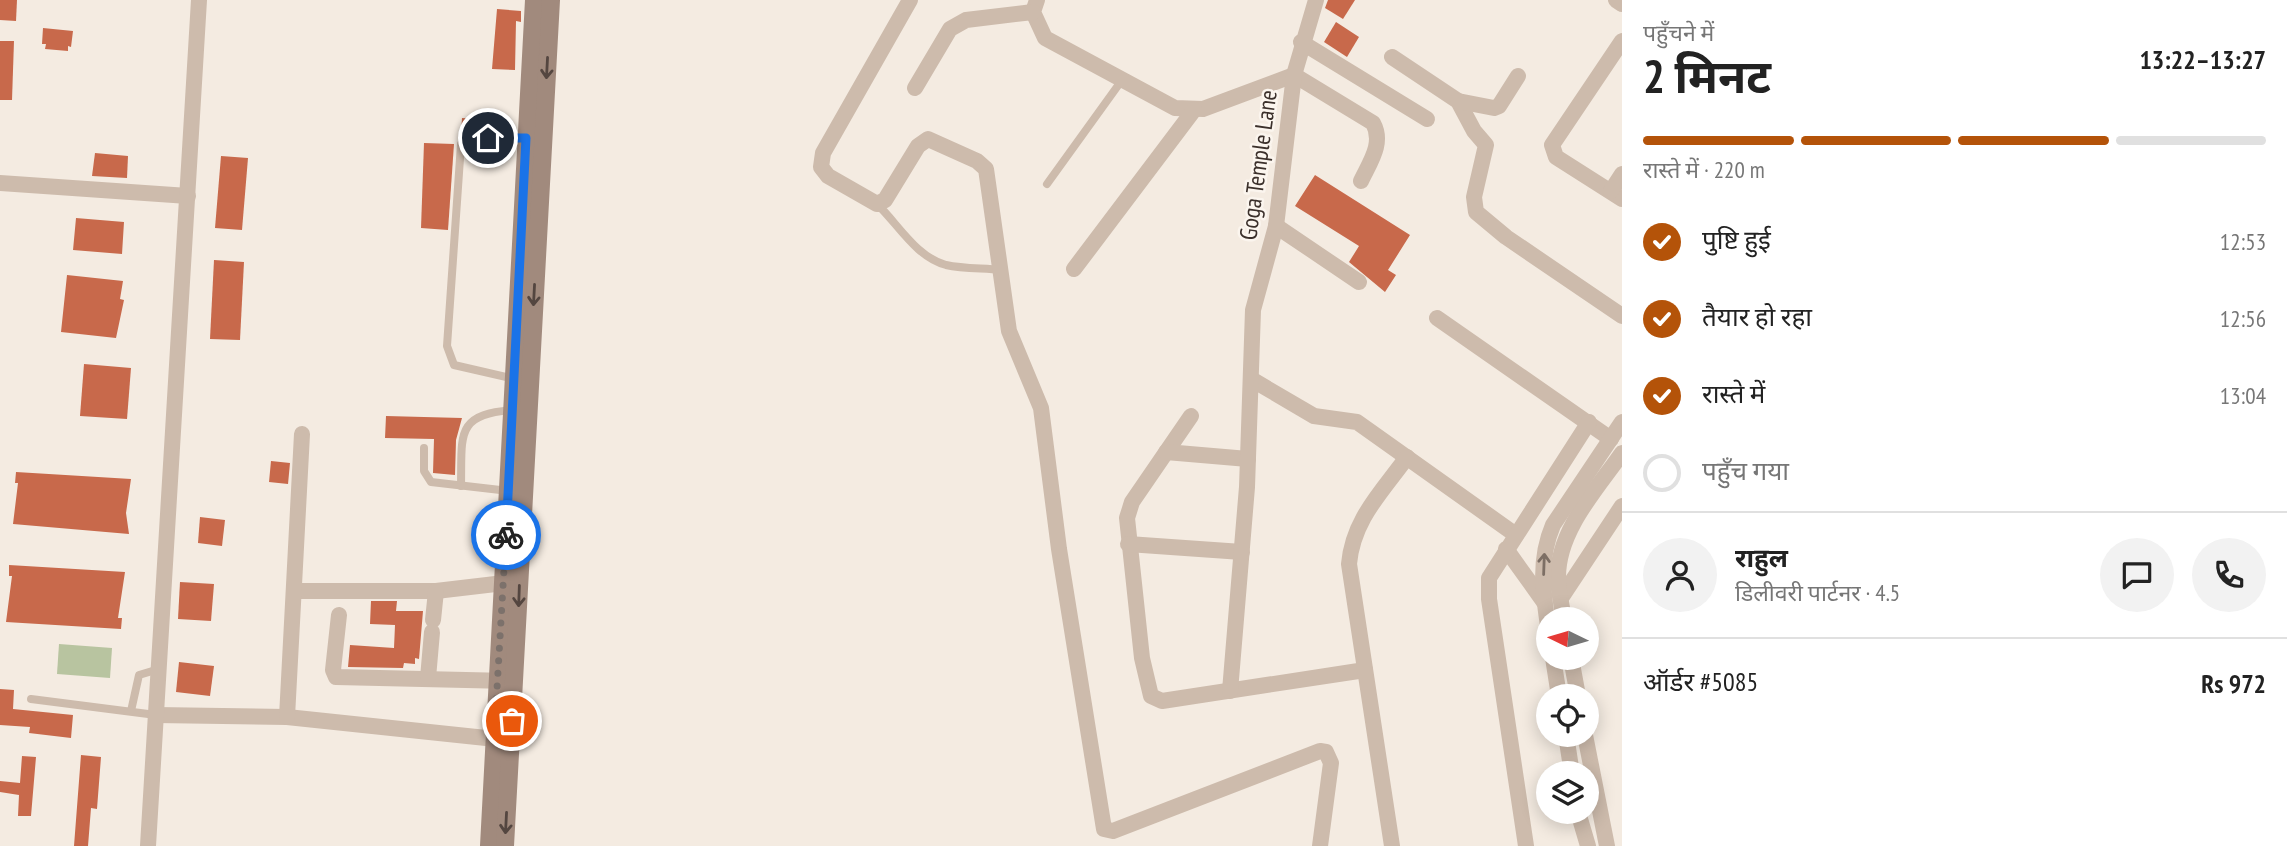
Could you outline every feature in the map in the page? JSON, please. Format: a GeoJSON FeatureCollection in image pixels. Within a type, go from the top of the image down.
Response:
{"type":"FeatureCollection","features":[{"type":"Feature","properties":{"kind":"street"},"geometry":{"type":"LineString","coordinates":[[148,846],[199,0]]}},
{"type":"Feature","properties":{"kind":"street"},"geometry":{"type":"LineString","coordinates":[[507,681],[503,583],[515,492],[514,379],[534,0]]}},
{"type":"Feature","properties":{"kind":"street"},"geometry":{"type":"LineString","coordinates":[[489,846],[507,681],[515,492],[551,0]]}},
{"type":"Feature","properties":{"kind":"street"},"geometry":{"type":"LineString","coordinates":[[910,0],[821,158],[821,167],[828,176],[877,204],[885,201],[918,146],[928,139],[977,161],[986,169],[990,179],[1011,340],[1041,408],[1059,549],[1104,829],[1113,831],[1320,751],[1326,752],[1331,763],[1320,846]]}},
{"type":"Feature","properties":{"kind":"street","name":"Goga Temple Lane"},"geometry":{"type":"LineString","coordinates":[[1230,691],[1248,459],[1253,310],[1276,226],[1294,75],[1301,42],[1315,0]]}},
{"type":"Feature","properties":{"kind":"street"},"geometry":{"type":"LineString","coordinates":[[1616,0],[1622,4]]}},
{"type":"Feature","properties":{"kind":"street"},"geometry":{"type":"LineString","coordinates":[[915,88],[950,29],[966,20],[1035,6],[1045,38],[1166,106],[1194,110],[1294,75],[1373,123],[1377,131],[1376,152],[1361,180]]}},
{"type":"Feature","properties":{"kind":"street"},"geometry":{"type":"LineString","coordinates":[[1622,41],[1552,145],[1556,156],[1617,195],[1622,174]]}},
{"type":"Feature","properties":{"kind":"street"},"geometry":{"type":"LineString","coordinates":[[1301,42],[1427,119]]}},
{"type":"Feature","properties":{"kind":"street"},"geometry":{"type":"LineString","coordinates":[[1392,57],[1458,101],[1489,107],[1499,106],[1518,76]]}},
{"type":"Feature","properties":{"kind":"street"},"geometry":{"type":"LineString","coordinates":[[1458,101],[1474,131],[1486,145],[1474,197],[1476,212],[1506,237],[1622,316]]}},
{"type":"Feature","properties":{"kind":"street"},"geometry":{"type":"LineString","coordinates":[[1074,269],[1194,110]]}},
{"type":"Feature","properties":{"kind":"street"},"geometry":{"type":"LineString","coordinates":[[0,183],[188,196]]}},
{"type":"Feature","properties":{"kind":"street"},"geometry":{"type":"LineString","coordinates":[[1276,226],[1359,282]]}},
{"type":"Feature","properties":{"kind":"street"},"geometry":{"type":"LineString","coordinates":[[1437,318],[1611,439]]}},
{"type":"Feature","properties":{"kind":"street"},"geometry":{"type":"LineString","coordinates":[[1251,379],[1314,416],[1357,422],[1516,535]]}},
{"type":"Feature","properties":{"kind":"street"},"geometry":{"type":"LineString","coordinates":[[1191,416],[1132,502],[1127,518],[1142,659],[1151,696],[1162,701],[1365,670]]}},
{"type":"Feature","properties":{"kind":"street"},"geometry":{"type":"LineString","coordinates":[[1526,846],[1489,599],[1489,578],[1589,422]]}},
{"type":"Feature","properties":{"kind":"street"},"geometry":{"type":"LineString","coordinates":[[1545,607],[1543,558],[1553,525],[1622,422]]}},
{"type":"Feature","properties":{"kind":"street"},"geometry":{"type":"LineString","coordinates":[[287,717],[302,434]]}},
{"type":"Feature","properties":{"kind":"street"},"geometry":{"type":"LineString","coordinates":[[1166,452],[1248,459]]}},
{"type":"Feature","properties":{"kind":"street"},"geometry":{"type":"LineString","coordinates":[[1562,607],[1558,577],[1561,555],[1573,525],[1622,453]]}},
{"type":"Feature","properties":{"kind":"street"},"geometry":{"type":"LineString","coordinates":[[1392,846],[1351,587],[1351,542],[1357,525],[1408,457]]}},
{"type":"Feature","properties":{"kind":"street"},"geometry":{"type":"LineString","coordinates":[[1561,598],[1622,506]]}},
{"type":"Feature","properties":{"kind":"street"},"geometry":{"type":"LineString","coordinates":[[1128,544],[1242,552]]}},
{"type":"Feature","properties":{"kind":"street"},"geometry":{"type":"LineString","coordinates":[[1506,549],[1544,603]]}},
{"type":"Feature","properties":{"kind":"street"},"geometry":{"type":"LineString","coordinates":[[295,591],[436,591],[503,583]]}},
{"type":"Feature","properties":{"kind":"street"},"geometry":{"type":"LineString","coordinates":[[428,678],[436,591]]}},
{"type":"Feature","properties":{"kind":"street"},"geometry":{"type":"LineString","coordinates":[[339,615],[333,670],[336,677],[507,681]]}},
{"type":"Feature","properties":{"kind":"street"},"geometry":{"type":"LineString","coordinates":[[156,715],[287,717],[502,740]]}},
{"type":"Feature","properties":{"kind":"street"},"geometry":{"type":"LineString","coordinates":[[502,740],[505,846]]}},
{"type":"Feature","properties":{"kind":"street"},"geometry":{"type":"LineString","coordinates":[[1587,747],[1607,846]]}},
{"type":"Feature","properties":{"kind":"street"},"geometry":{"type":"LineString","coordinates":[[1582,824],[1588,846]]}},
{"type":"Feature","properties":{"kind":"lane"},"geometry":{"type":"LineString","coordinates":[[1047,184],[1122,80]]}},
{"type":"Feature","properties":{"kind":"lane"},"geometry":{"type":"LineString","coordinates":[[514,379],[454,365],[447,346],[461,144],[469,138],[526,138]]}},
{"type":"Feature","properties":{"kind":"lane"},"geometry":{"type":"LineString","coordinates":[[877,204],[892,217],[911,243],[938,262],[1001,270]]}},
{"type":"Feature","properties":{"kind":"lane"},"geometry":{"type":"LineString","coordinates":[[461,486],[462,449],[470,421],[489,412],[514,410]]}},
{"type":"Feature","properties":{"kind":"lane"},"geometry":{"type":"LineString","coordinates":[[424,448],[427,478],[442,485],[515,492]]}},
{"type":"Feature","properties":{"kind":"lane"},"geometry":{"type":"LineString","coordinates":[[131,711],[139,675],[159,669]]}},
{"type":"Feature","properties":{"kind":"lane"},"geometry":{"type":"LineString","coordinates":[[31,699],[156,715]]}},
{"type":"Feature","properties":{"kind":"green space"},"geometry":{"type":"Polygon","coordinates":[[[59,644],[112,648],[110,678],[57,674],[59,644]]]}},
{"type":"Feature","properties":{"kind":"building"},"geometry":{"type":"Polygon","coordinates":[[[0,0],[17,0],[16,21],[0,20],[0,0]]]}},
{"type":"Feature","properties":{"kind":"building"},"geometry":{"type":"Polygon","coordinates":[[[1328,0],[1355,0],[1343,19],[1325,8],[1328,0]]]}},
{"type":"Feature","properties":{"kind":"building"},"geometry":{"type":"Polygon","coordinates":[[[497,9],[521,11],[521,22],[516,21],[515,70],[492,69],[497,9]]]}},
{"type":"Feature","properties":{"kind":"building"},"geometry":{"type":"Polygon","coordinates":[[[1336,22],[1359,37],[1347,57],[1324,42],[1336,22]]]}},
{"type":"Feature","properties":{"kind":"building"},"geometry":{"type":"Polygon","coordinates":[[[43,28],[73,31],[68,51],[45,49],[46,44],[42,44],[43,28]]]}},
{"type":"Feature","properties":{"kind":"building"},"geometry":{"type":"Polygon","coordinates":[[[0,41],[14,41],[12,100],[0,100],[0,41]]]}},
{"type":"Feature","properties":{"kind":"building"},"geometry":{"type":"Polygon","coordinates":[[[462,118],[488,120],[487,131],[461,134],[462,118]]]}},
{"type":"Feature","properties":{"kind":"building"},"geometry":{"type":"Polygon","coordinates":[[[424,143],[454,144],[448,230],[421,228],[424,143]]]}},
{"type":"Feature","properties":{"kind":"building"},"geometry":{"type":"Polygon","coordinates":[[[95,153],[128,156],[127,178],[92,176],[95,153]]]}},
{"type":"Feature","properties":{"kind":"building"},"geometry":{"type":"Polygon","coordinates":[[[221,156],[248,158],[242,230],[215,228],[221,156]]]}},
{"type":"Feature","properties":{"kind":"building"},"geometry":{"type":"Polygon","coordinates":[[[1315,175],[1410,235],[1388,270],[1396,275],[1385,292],[1349,262],[1359,246],[1295,206],[1315,175]]]}},
{"type":"Feature","properties":{"kind":"building"},"geometry":{"type":"Polygon","coordinates":[[[76,218],[124,222],[122,254],[73,250],[76,218]]]}},
{"type":"Feature","properties":{"kind":"building"},"geometry":{"type":"Polygon","coordinates":[[[214,260],[244,262],[240,340],[210,339],[214,260]]]}},
{"type":"Feature","properties":{"kind":"building"},"geometry":{"type":"Polygon","coordinates":[[[67,275],[123,281],[120,299],[124,300],[116,338],[61,332],[67,275]]]}},
{"type":"Feature","properties":{"kind":"building"},"geometry":{"type":"Polygon","coordinates":[[[84,364],[131,368],[127,419],[80,416],[84,364]]]}},
{"type":"Feature","properties":{"kind":"building"},"geometry":{"type":"Polygon","coordinates":[[[386,416],[462,418],[456,440],[455,475],[433,473],[434,439],[385,438],[386,416]]]}},
{"type":"Feature","properties":{"kind":"building"},"geometry":{"type":"Polygon","coordinates":[[[271,461],[290,463],[288,484],[269,482],[271,461]]]}},
{"type":"Feature","properties":{"kind":"building"},"geometry":{"type":"Polygon","coordinates":[[[16,472],[131,479],[126,513],[129,534],[13,524],[18,483],[15,483],[16,472]]]}},
{"type":"Feature","properties":{"kind":"building"},"geometry":{"type":"Polygon","coordinates":[[[200,517],[225,520],[222,546],[198,543],[200,517]]]}},
{"type":"Feature","properties":{"kind":"building"},"geometry":{"type":"Polygon","coordinates":[[[9,565],[125,572],[118,618],[122,618],[121,629],[6,622],[12,576],[9,576],[9,565]]]}},
{"type":"Feature","properties":{"kind":"building"},"geometry":{"type":"Polygon","coordinates":[[[180,582],[214,584],[211,621],[178,619],[180,582]]]}},
{"type":"Feature","properties":{"kind":"building"},"geometry":{"type":"Polygon","coordinates":[[[371,601],[397,601],[396,611],[423,611],[419,659],[415,658],[415,664],[404,663],[403,668],[348,667],[350,645],[394,648],[395,625],[370,624],[371,601]]]}},
{"type":"Feature","properties":{"kind":"building"},"geometry":{"type":"Polygon","coordinates":[[[179,662],[214,666],[210,696],[176,692],[179,662]]]}},
{"type":"Feature","properties":{"kind":"building"},"geometry":{"type":"Polygon","coordinates":[[[0,689],[14,690],[13,709],[73,715],[71,738],[29,733],[30,727],[0,725],[0,689]]]}},
{"type":"Feature","properties":{"kind":"building"},"geometry":{"type":"Polygon","coordinates":[[[81,755],[101,757],[97,809],[91,808],[88,846],[74,846],[81,755]]]}},
{"type":"Feature","properties":{"kind":"building"},"geometry":{"type":"Polygon","coordinates":[[[22,756],[36,757],[31,816],[18,816],[19,795],[0,792],[0,781],[20,783],[22,756]]]}},
{"type":"Feature","properties":{"kind":"way so far"},"geometry":{"type":"LineString","coordinates":[[506,535],[494,740],[511,740],[512,721]]}},
{"type":"Feature","properties":{"kind":"route"},"geometry":{"type":"LineString","coordinates":[[488,138],[526,138],[506,535]]}}]}
